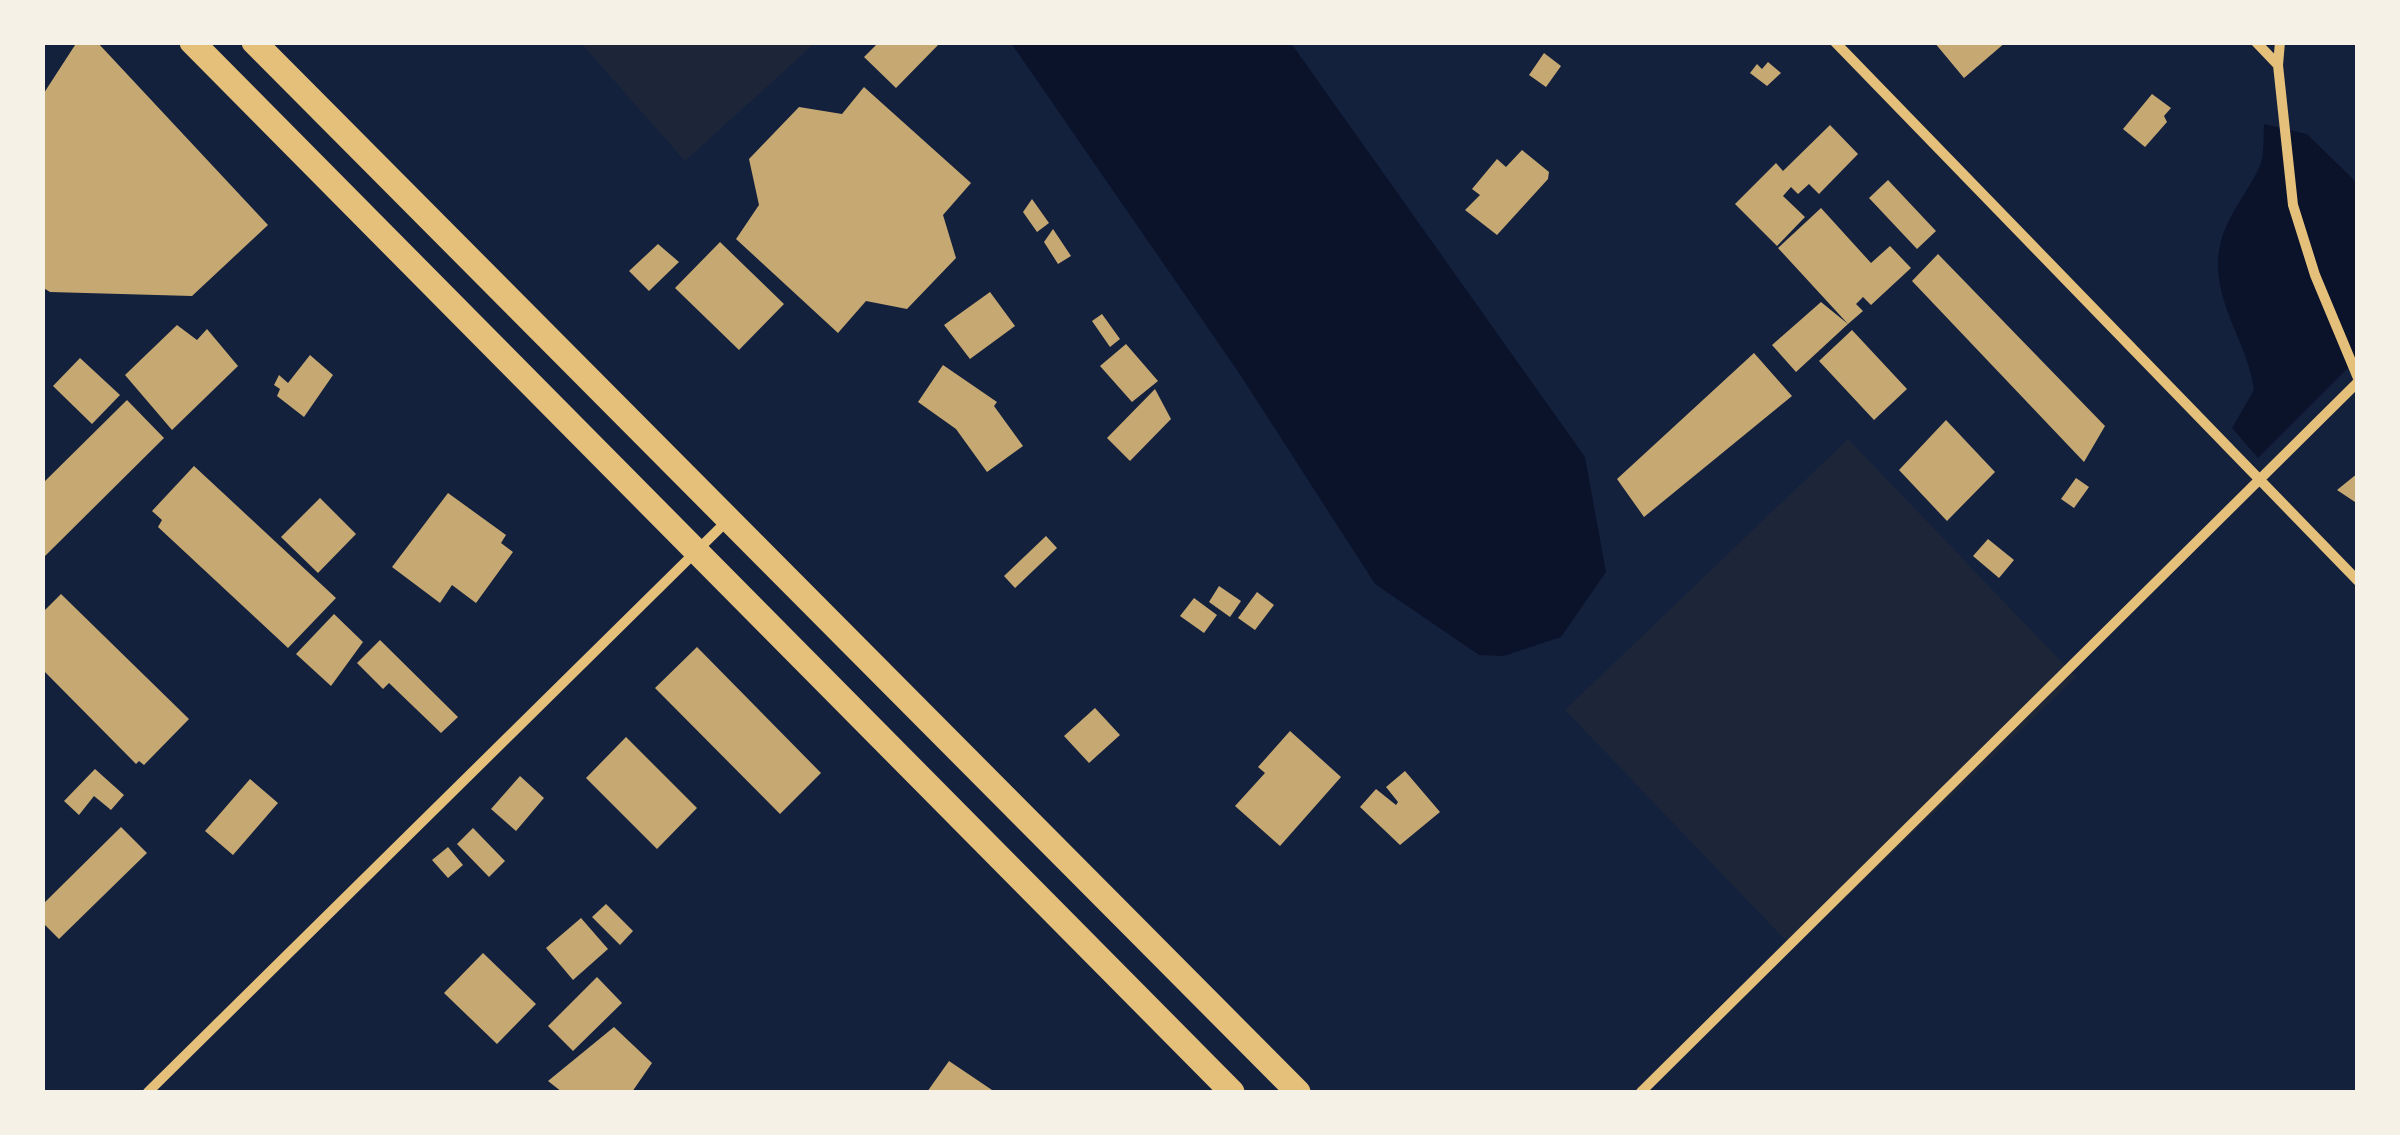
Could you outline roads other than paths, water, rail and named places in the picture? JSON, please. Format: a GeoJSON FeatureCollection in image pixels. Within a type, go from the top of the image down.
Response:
{"type":"FeatureCollection","features":[{"type":"Feature","properties":{"kind":"main road"},"geometry":{"type":"LineString","coordinates":[[192,42],[1232,1092]]}},
{"type":"Feature","properties":{"kind":"main road"},"geometry":{"type":"LineString","coordinates":[[254,42],[1298,1092]]}},
{"type":"Feature","properties":{"kind":"street"},"geometry":{"type":"LineString","coordinates":[[1835,42],[2358,581]]}},
{"type":"Feature","properties":{"kind":"street"},"geometry":{"type":"LineString","coordinates":[[2256,42],[2278,65]]}},
{"type":"Feature","properties":{"kind":"street"},"geometry":{"type":"LineString","coordinates":[[1641,1092],[2358,380],[2315,275],[2293,205],[2278,65],[2280,42]]}},
{"type":"Feature","properties":{"kind":"street"},"geometry":{"type":"LineString","coordinates":[[148,1092],[729,520]]}}]}
